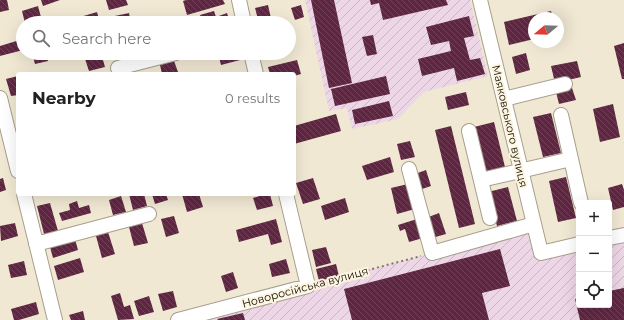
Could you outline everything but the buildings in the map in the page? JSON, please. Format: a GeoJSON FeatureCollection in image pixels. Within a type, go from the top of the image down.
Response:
{"type":"FeatureCollection","features":[{"type":"Feature","properties":{"kind":"street"},"geometry":{"type":"LineString","coordinates":[[238,0],[242,16]]}},
{"type":"Feature","properties":{"kind":"street","name":"Маяковського вулиця"},"geometry":{"type":"LineString","coordinates":[[480,0],[540,252],[576,245]]}},
{"type":"Feature","properties":{"kind":"street"},"geometry":{"type":"LineString","coordinates":[[118,68],[149,60]]}},
{"type":"Feature","properties":{"kind":"street"},"geometry":{"type":"LineString","coordinates":[[253,60],[256,72]]}},
{"type":"Feature","properties":{"kind":"street"},"geometry":{"type":"LineString","coordinates":[[504,99],[565,84]]}},
{"type":"Feature","properties":{"kind":"street"},"geometry":{"type":"LineString","coordinates":[[0,98],[16,163]]}},
{"type":"Feature","properties":{"kind":"street"},"geometry":{"type":"LineString","coordinates":[[561,115],[580,200]]}},
{"type":"Feature","properties":{"kind":"street"},"geometry":{"type":"LineString","coordinates":[[470,131],[490,218]]}},
{"type":"Feature","properties":{"kind":"street"},"geometry":{"type":"LineString","coordinates":[[481,180],[571,159]]}},
{"type":"Feature","properties":{"kind":"street"},"geometry":{"type":"LineString","coordinates":[[409,169],[432,253],[534,224]]}},
{"type":"Feature","properties":{"kind":"street"},"geometry":{"type":"LineString","coordinates":[[24,196],[54,320]]}},
{"type":"Feature","properties":{"kind":"street"},"geometry":{"type":"LineString","coordinates":[[286,196],[308,286]]}},
{"type":"Feature","properties":{"kind":"street"},"geometry":{"type":"LineString","coordinates":[[36,244],[149,214]]}},
{"type":"Feature","properties":{"kind":"street"},"geometry":{"type":"LineString","coordinates":[[612,237],[624,235]]}},
{"type":"Feature","properties":{"kind":"street","name":"Новоросійська вулиця"},"geometry":{"type":"LineString","coordinates":[[178,320],[308,286]]}},
{"type":"Feature","properties":{"kind":"path","name":"Новоросійська вулиця"},"geometry":{"type":"LineString","coordinates":[[308,286],[432,253]]}},
{"type":"Feature","properties":{"kind":"shaded area"},"geometry":{"type":"Polygon","coordinates":[[[305,0],[470,0],[488,76],[424,92],[398,119],[352,129],[347,108],[329,111],[305,0]]]}},
{"type":"Feature","properties":{"kind":"shaded area"},"geometry":{"type":"Polygon","coordinates":[[[534,224],[540,253],[576,246],[576,308],[612,308],[612,237],[624,235],[624,320],[181,320],[432,253],[534,224]]]}}]}
